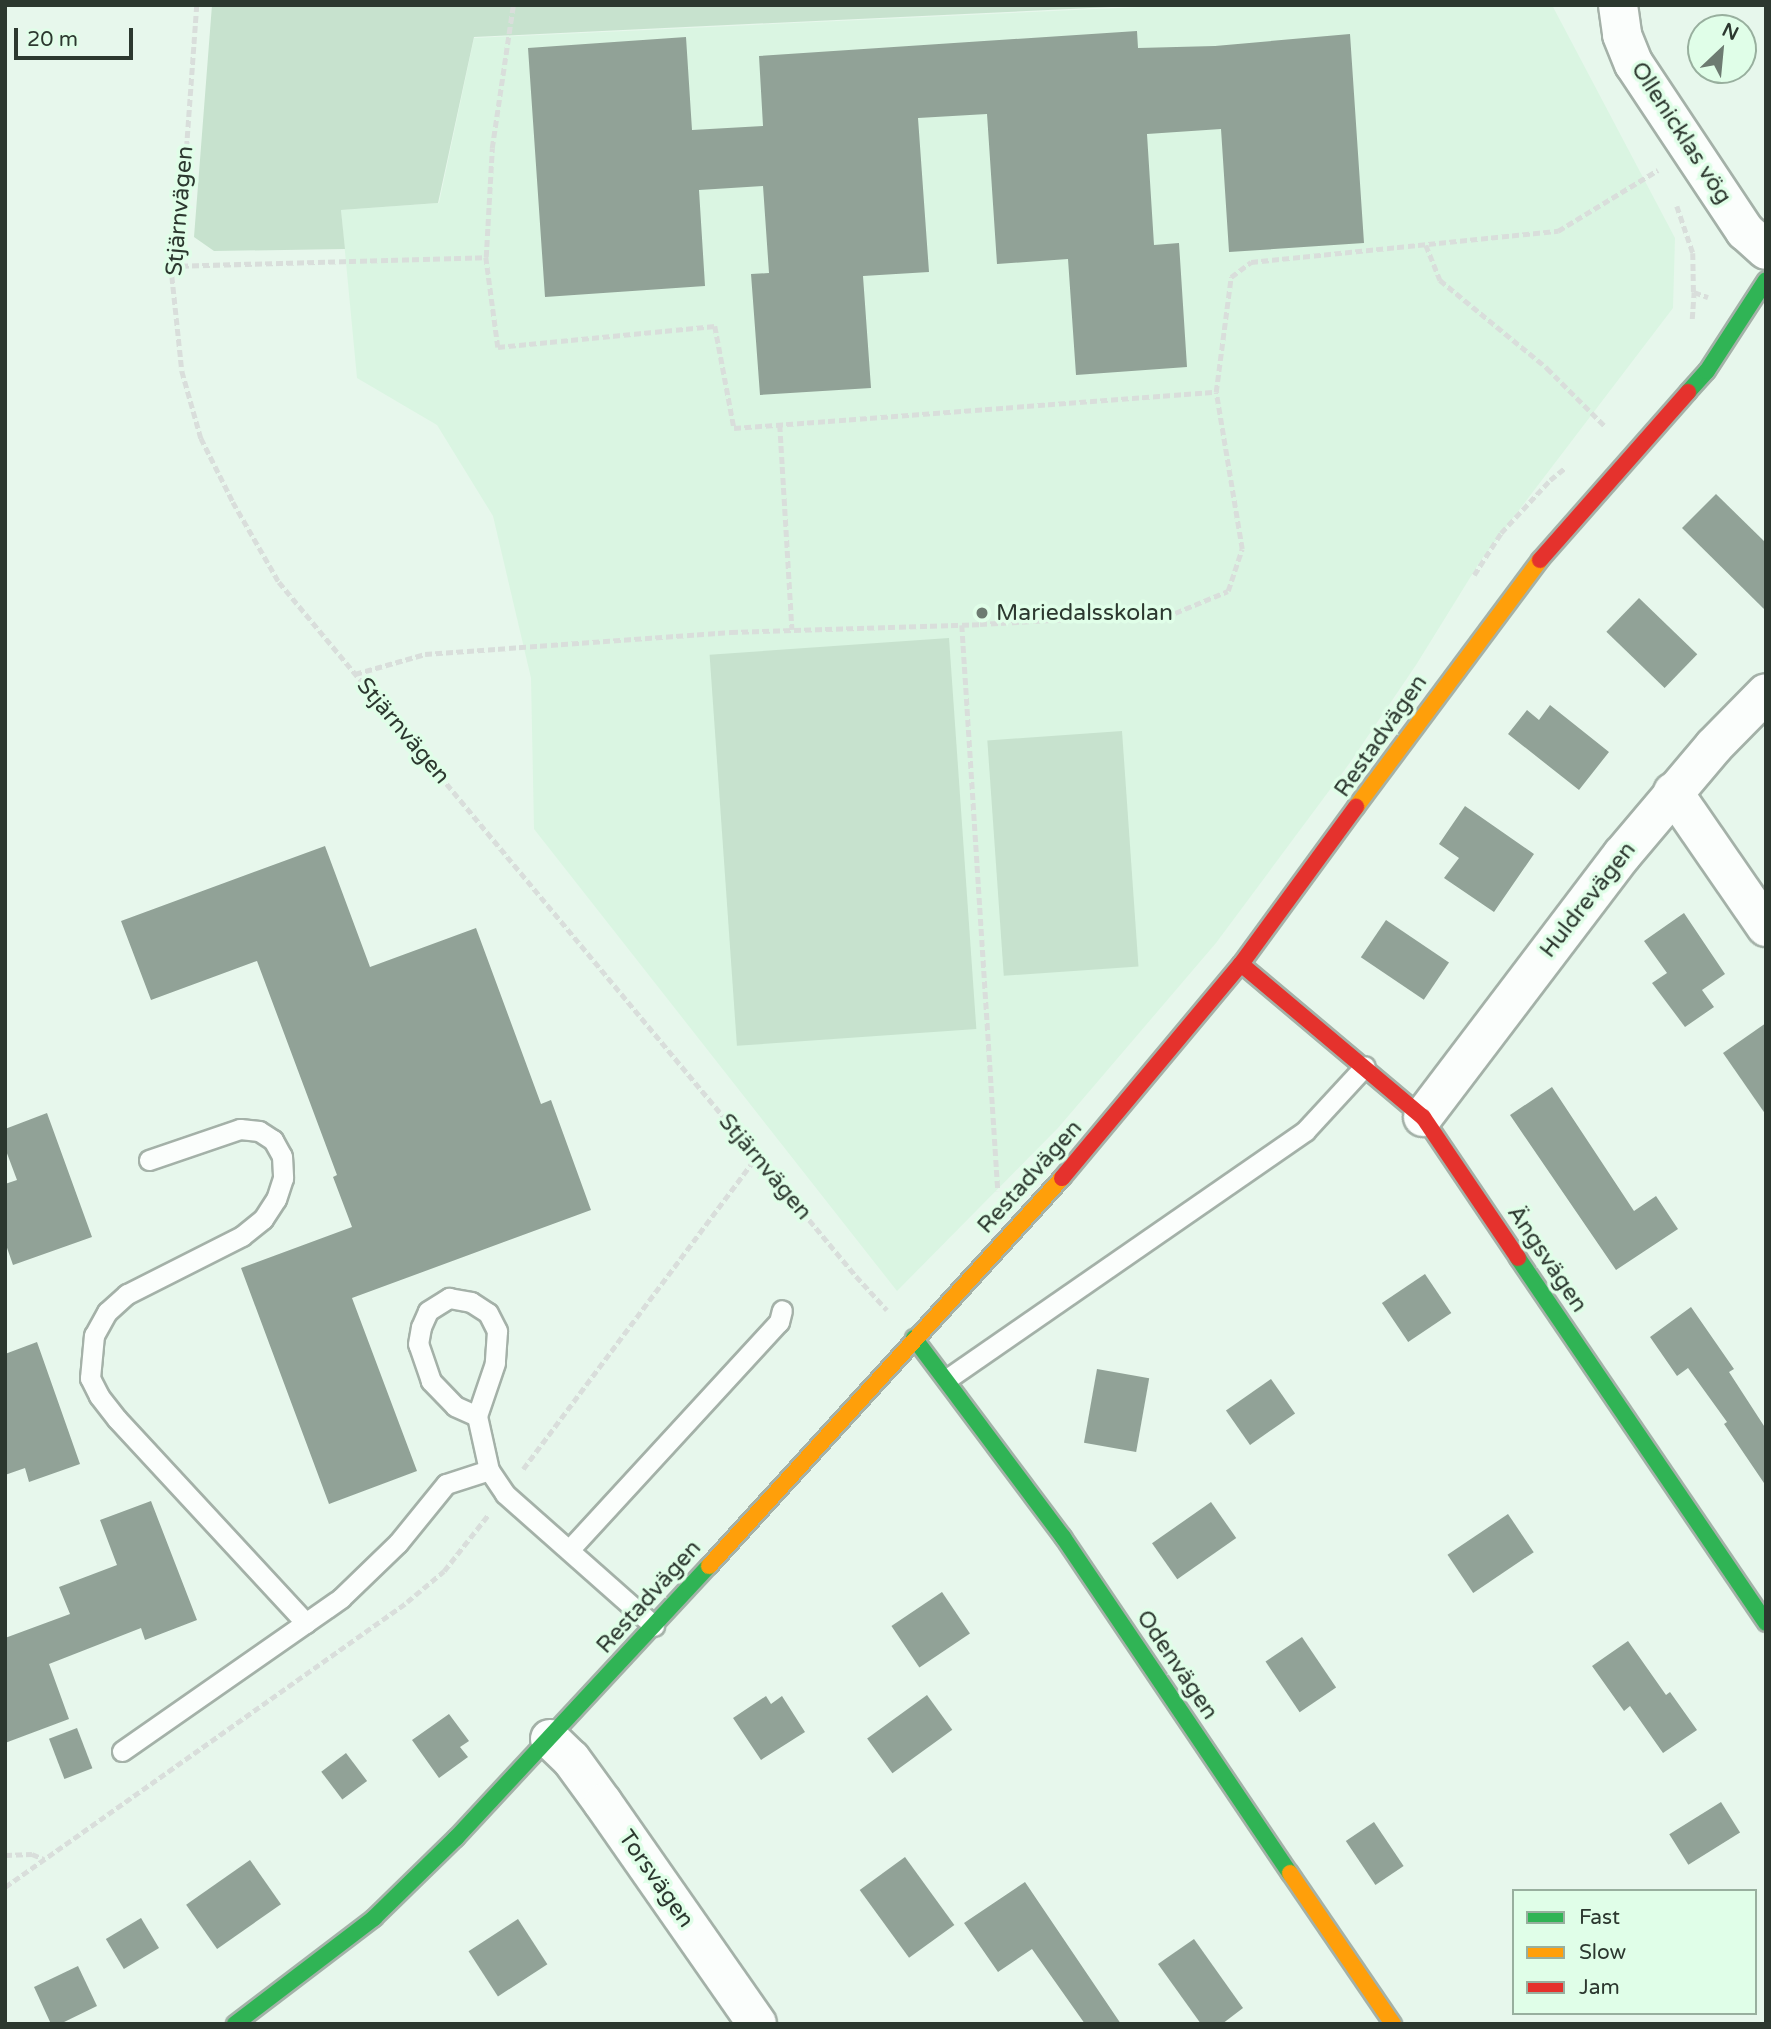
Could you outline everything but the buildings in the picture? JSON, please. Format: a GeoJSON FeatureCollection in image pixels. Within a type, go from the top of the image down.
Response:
{"type":"FeatureCollection","features":[{"type":"Feature","properties":{"kind":"street","name":"Ollenicklas vög"},"geometry":{"type":"LineString","coordinates":[[1618,5],[1622,35],[1634,64],[1745,231],[1766,250]]}},
{"type":"Feature","properties":{"kind":"street","name":"Restadvägen"},"geometry":{"type":"LineString","coordinates":[[234,2024],[296,1980],[388,1906],[550,1739],[1086,1152],[1241,964],[1525,577],[1707,371],[1766,279]]}},
{"type":"Feature","properties":{"kind":"street","name":"Huldrevägen"},"geometry":{"type":"LineString","coordinates":[[1423,1117],[1622,855],[1673,792],[1766,693]]}},
{"type":"Feature","properties":{"kind":"street"},"geometry":{"type":"LineString","coordinates":[[1673,792],[1766,927]]}},
{"type":"Feature","properties":{"kind":"street","name":"Ängsvägen"},"geometry":{"type":"LineString","coordinates":[[1241,964],[1423,1117],[1766,1623]]}},
{"type":"Feature","properties":{"kind":"street","name":"Odenvägen"},"geometry":{"type":"LineString","coordinates":[[914,1338],[1063,1537],[1393,2024]]}},
{"type":"Feature","properties":{"kind":"street","name":"Torsvägen"},"geometry":{"type":"LineString","coordinates":[[550,1739],[570,1759],[603,1803],[757,2024]]}},
{"type":"Feature","properties":{"kind":"lane"},"geometry":{"type":"LineString","coordinates":[[947,1379],[1305,1131],[1365,1066]]}},
{"type":"Feature","properties":{"kind":"lane"},"geometry":{"type":"LineString","coordinates":[[149,1160],[240,1129],[259,1131],[273,1140],[282,1156],[284,1178],[276,1199],[263,1219],[242,1236],[127,1294],[107,1312],[94,1335],[90,1378],[99,1396],[117,1419],[306,1623]]}},
{"type":"Feature","properties":{"kind":"lane"},"geometry":{"type":"LineString","coordinates":[[477,1416],[455,1406],[431,1381],[418,1344],[428,1311],[449,1298],[471,1302],[488,1313],[497,1331],[495,1363],[477,1416],[489,1471],[505,1494],[654,1626]]}},
{"type":"Feature","properties":{"kind":"lane"},"geometry":{"type":"LineString","coordinates":[[569,1550],[779,1322],[782,1310]]}},
{"type":"Feature","properties":{"kind":"lane"},"geometry":{"type":"LineString","coordinates":[[122,1751],[341,1598],[389,1552],[446,1484],[489,1471]]}},
{"type":"Feature","properties":{"kind":"path","name":"Stjärnvägen"},"geometry":{"type":"LineString","coordinates":[[197,5],[187,144],[171,266],[182,371],[201,439],[279,582],[856,1276],[914,1338]]}},
{"type":"Feature","properties":{"kind":"path"},"geometry":{"type":"LineString","coordinates":[[513,5],[492,148],[486,257],[498,347],[715,326],[734,428],[1216,392]]}},
{"type":"Feature","properties":{"kind":"path"},"geometry":{"type":"LineString","coordinates":[[355,674],[425,654],[792,630],[961,625],[1175,613],[1228,591],[1242,549],[1216,392],[1231,276],[1251,262],[1558,231],[1693,150]]}},
{"type":"Feature","properties":{"kind":"path"},"geometry":{"type":"LineString","coordinates":[[1426,245],[1440,280],[1548,368],[1611,433]]}},
{"type":"Feature","properties":{"kind":"path"},"geometry":{"type":"LineString","coordinates":[[171,266],[486,257]]}},
{"type":"Feature","properties":{"kind":"path"},"geometry":{"type":"LineString","coordinates":[[780,425],[792,630]]}},
{"type":"Feature","properties":{"kind":"path"},"geometry":{"type":"LineString","coordinates":[[961,625],[999,1202]]}},
{"type":"Feature","properties":{"kind":"path"},"geometry":{"type":"LineString","coordinates":[[5,1855],[32,1854],[44,1859]]}},
{"type":"Feature","properties":{"kind":"shaded area"},"geometry":{"type":"Polygon","coordinates":[[[212,5],[1154,5],[474,37],[438,203],[341,210],[345,249],[214,251],[194,237],[212,5]]]}},
{"type":"Feature","properties":{"kind":"shaded area","name":"Mariedalsskolan"},"geometry":{"type":"Polygon","coordinates":[[[1182,5],[1552,5],[1675,238],[1673,308],[1481,560],[1416,665],[1349,764],[1216,943],[1058,1128],[897,1291],[534,829],[531,678],[493,516],[437,425],[357,378],[341,210],[439,203],[474,38],[1182,5]]]}},
{"type":"Feature","properties":{"kind":"shaded area"},"geometry":{"type":"Polygon","coordinates":[[[949,638],[976,1029],[737,1046],[710,655],[949,638]]]}},
{"type":"Feature","properties":{"kind":"shaded area"},"geometry":{"type":"Polygon","coordinates":[[[1122,731],[1138,966],[1004,976],[987,740],[1122,731]]]}},
{"type":"Feature","properties":{"kind":"traffic: fast"},"geometry":{"type":"LineString","coordinates":[[1688,392],[1707,371],[1766,280]]}},
{"type":"Feature","properties":{"kind":"traffic: fast"},"geometry":{"type":"LineString","coordinates":[[1518,1258],[1766,1623]]}},
{"type":"Feature","properties":{"kind":"traffic: fast"},"geometry":{"type":"LineString","coordinates":[[914,1338],[1063,1537],[1290,1873]]}},
{"type":"Feature","properties":{"kind":"traffic: fast"},"geometry":{"type":"LineString","coordinates":[[235,2024],[374,1918],[456,1838],[709,1566]]}},
{"type":"Feature","properties":{"kind":"traffic: slow"},"geometry":{"type":"LineString","coordinates":[[1356,807],[1540,560]]}},
{"type":"Feature","properties":{"kind":"traffic: slow"},"geometry":{"type":"LineString","coordinates":[[709,1566],[1062,1178]]}},
{"type":"Feature","properties":{"kind":"traffic: slow"},"geometry":{"type":"LineString","coordinates":[[1290,1873],[1393,2024]]}},
{"type":"Feature","properties":{"kind":"traffic: jam"},"geometry":{"type":"LineString","coordinates":[[1540,560],[1688,392]]}},
{"type":"Feature","properties":{"kind":"traffic: jam"},"geometry":{"type":"LineString","coordinates":[[1062,1178],[1241,964],[1356,807]]}},
{"type":"Feature","properties":{"kind":"traffic: jam"},"geometry":{"type":"LineString","coordinates":[[1241,964],[1423,1117],[1518,1258]]}},
{"type":"Feature","properties":{"kind":"place","name":"Mariedalsskolan"},"geometry":{"type":"Point","coordinates":[982,613]}}]}
